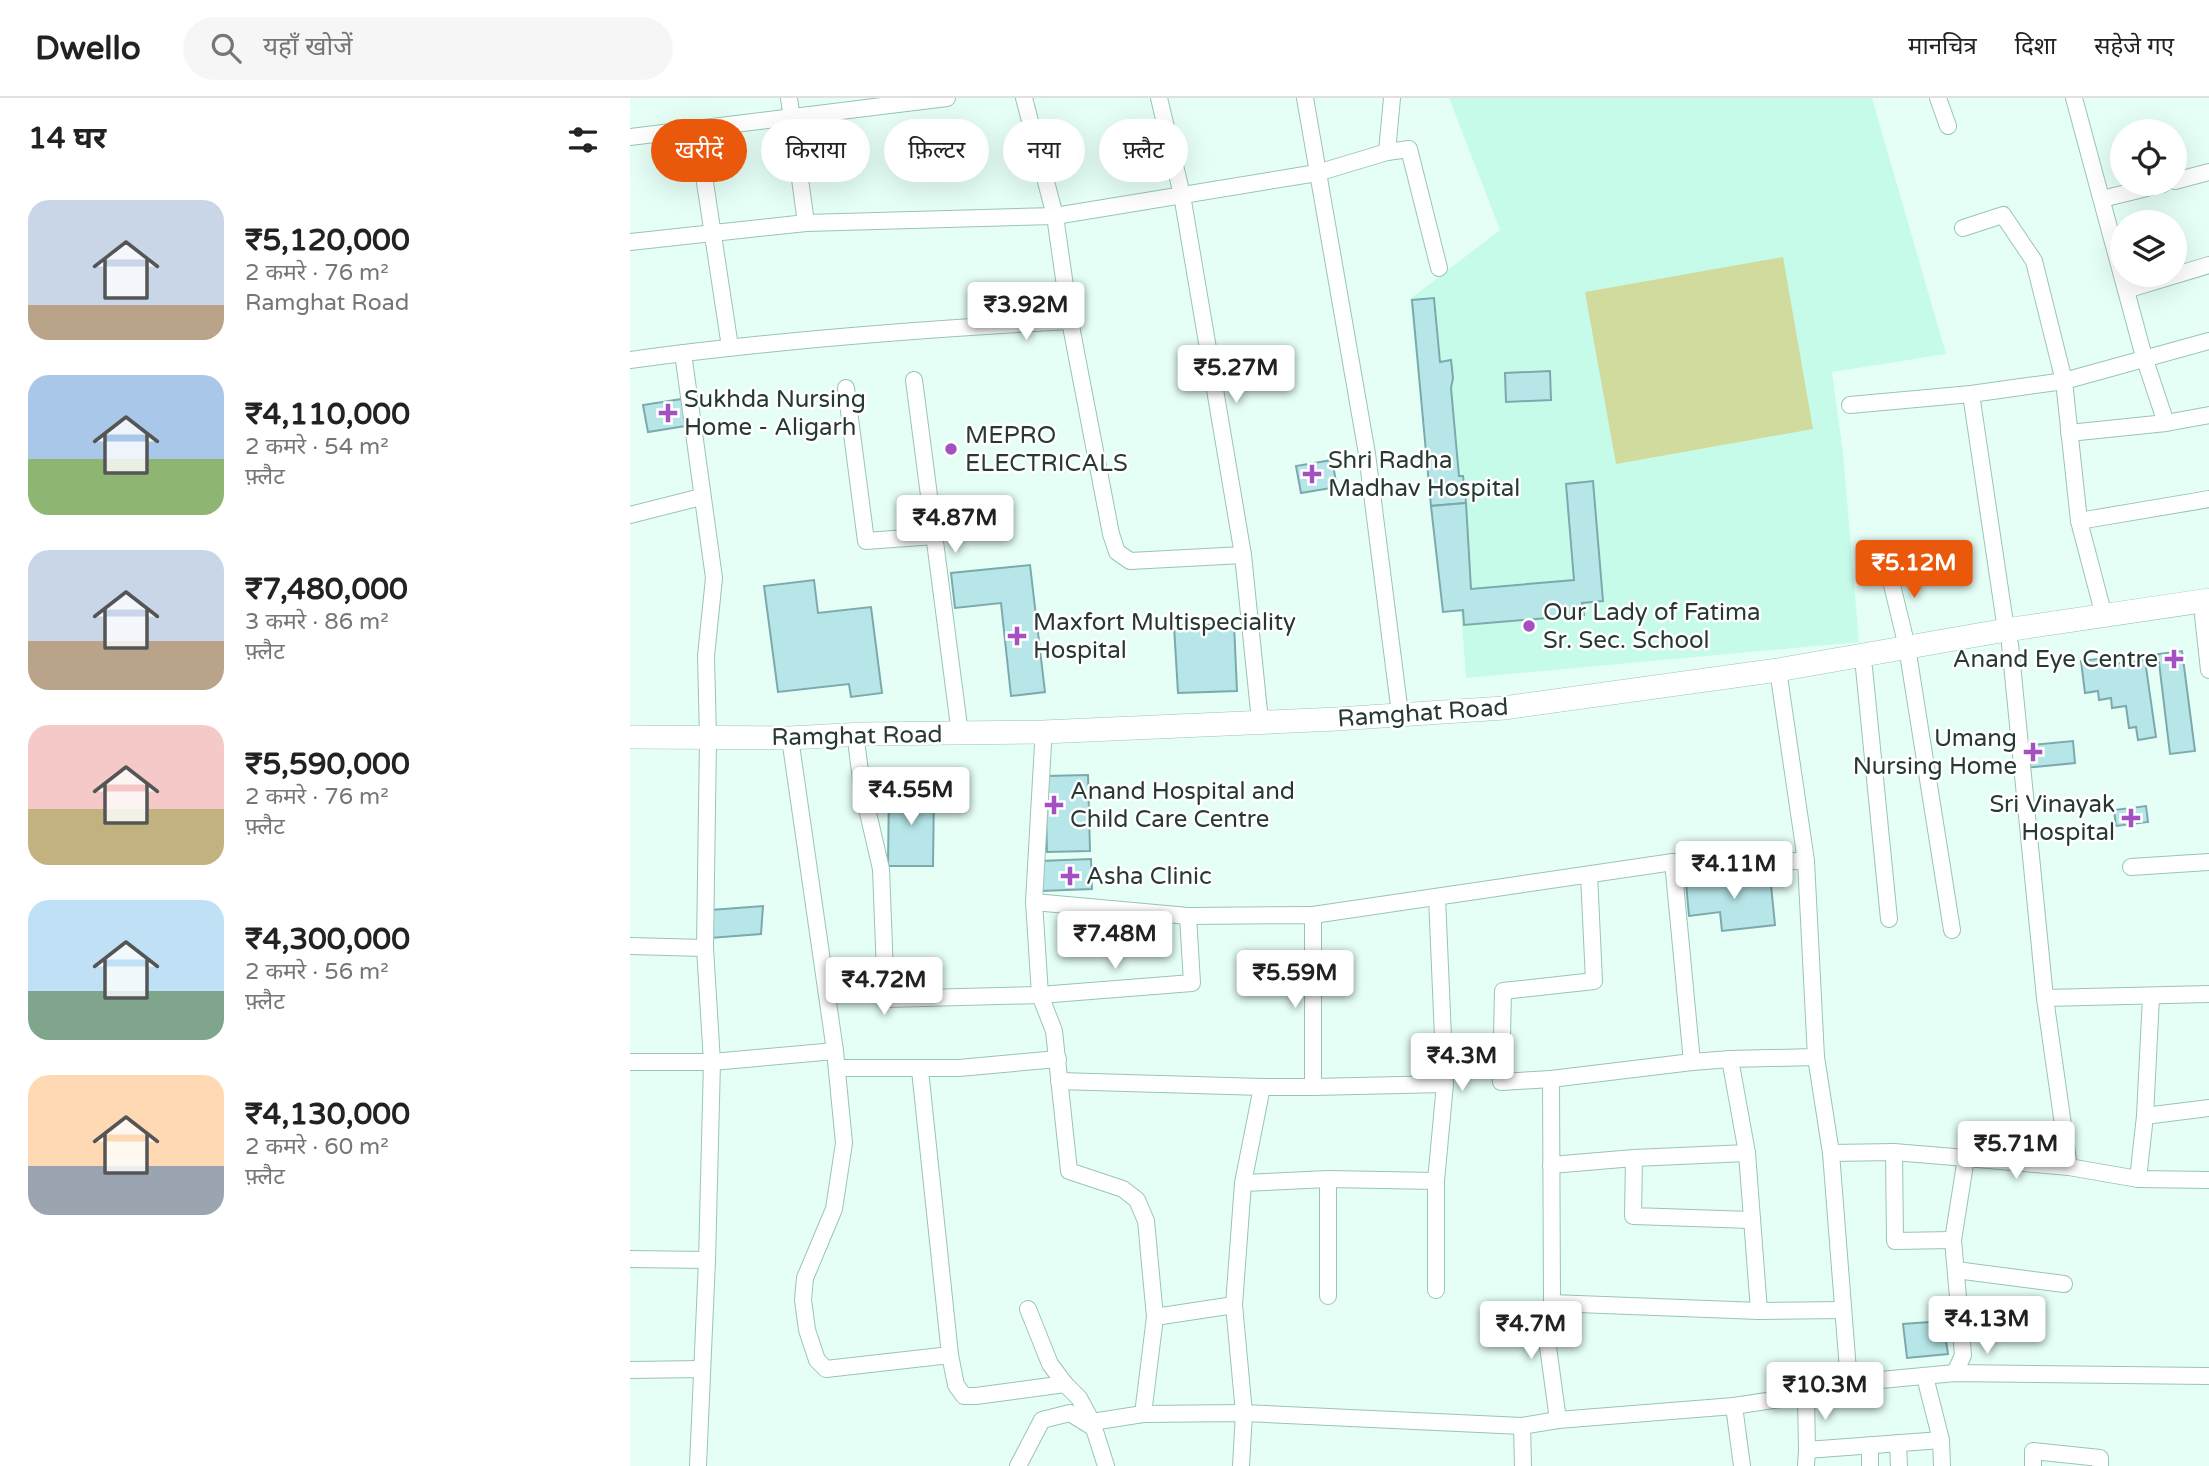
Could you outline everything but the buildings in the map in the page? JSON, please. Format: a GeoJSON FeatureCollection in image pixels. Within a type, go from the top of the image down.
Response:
{"type":"FeatureCollection","features":[{"type":"Feature","properties":{"kind":"main road","name":"Ramghat Road"},"geometry":{"type":"LineString","coordinates":[[630,737],[708,744],[791,744],[856,748],[1043,744],[1337,732],[1506,720],[2008,637],[2207,610]]}},
{"type":"Feature","properties":{"kind":"main road","name":"Ramghat Road"},"geometry":{"type":"LineString","coordinates":[[2008,637],[2104,616],[2207,610]]}},
{"type":"Feature","properties":{"kind":"main road","name":"Ramghat Road"},"geometry":{"type":"LineString","coordinates":[[791,744],[863,734],[960,734],[1336,719],[1504,708],[1864,668],[1908,654]]}},
{"type":"Feature","properties":{"kind":"main road","name":"Ramghat Road"},"geometry":{"type":"LineString","coordinates":[[630,752],[708,744]]}},
{"type":"Feature","properties":{"kind":"street"},"geometry":{"type":"LineString","coordinates":[[789,98],[806,223]]}},
{"type":"Feature","properties":{"kind":"street"},"geometry":{"type":"LineString","coordinates":[[747,124],[947,98]]}},
{"type":"Feature","properties":{"kind":"street"},"geometry":{"type":"LineString","coordinates":[[1024,98],[1055,216],[1070,321],[1111,534],[1117,552],[1130,561],[1243,555]]}},
{"type":"Feature","properties":{"kind":"street"},"geometry":{"type":"LineString","coordinates":[[1159,98],[1182,195],[1243,555],[1260,722]]}},
{"type":"Feature","properties":{"kind":"street"},"geometry":{"type":"LineString","coordinates":[[1305,98],[1367,454],[1399,714]]}},
{"type":"Feature","properties":{"kind":"street"},"geometry":{"type":"LineString","coordinates":[[1387,152],[1392,98]]}},
{"type":"Feature","properties":{"kind":"street"},"geometry":{"type":"LineString","coordinates":[[1938,98],[1948,127]]}},
{"type":"Feature","properties":{"kind":"street"},"geometry":{"type":"LineString","coordinates":[[2079,99],[2144,358],[2166,422]]}},
{"type":"Feature","properties":{"kind":"street"},"geometry":{"type":"LineString","coordinates":[[630,137],[651,135]]}},
{"type":"Feature","properties":{"kind":"street"},"geometry":{"type":"LineString","coordinates":[[630,242],[806,223],[1055,216],[1317,173],[1387,152],[1409,149],[1439,268]]}},
{"type":"Feature","properties":{"kind":"street"},"geometry":{"type":"LineString","coordinates":[[2187,178],[2209,172]]}},
{"type":"Feature","properties":{"kind":"street"},"geometry":{"type":"LineString","coordinates":[[705,182],[730,347]]}},
{"type":"Feature","properties":{"kind":"street"},"geometry":{"type":"LineString","coordinates":[[2102,199],[2114,196]]}},
{"type":"Feature","properties":{"kind":"street"},"geometry":{"type":"LineString","coordinates":[[1963,228],[2003,215],[2034,261],[2064,381],[2079,521],[2104,616]]}},
{"type":"Feature","properties":{"kind":"street"},"geometry":{"type":"LineString","coordinates":[[2126,290],[2209,265]]}},
{"type":"Feature","properties":{"kind":"street"},"geometry":{"type":"LineString","coordinates":[[630,360],[730,347],[1070,321]]}},
{"type":"Feature","properties":{"kind":"street"},"geometry":{"type":"LineString","coordinates":[[1850,405],[1971,394],[2064,381],[2209,341]]}},
{"type":"Feature","properties":{"kind":"street"},"geometry":{"type":"LineString","coordinates":[[682,353],[714,578],[706,656],[708,744],[705,948],[712,1062],[698,1466]]}},
{"type":"Feature","properties":{"kind":"street"},"geometry":{"type":"LineString","coordinates":[[914,380],[960,734]]}},
{"type":"Feature","properties":{"kind":"street"},"geometry":{"type":"LineString","coordinates":[[846,388],[866,541],[934,536]]}},
{"type":"Feature","properties":{"kind":"street"},"geometry":{"type":"LineString","coordinates":[[1971,394],[2008,637],[2045,998],[2069,1167]]}},
{"type":"Feature","properties":{"kind":"street"},"geometry":{"type":"LineString","coordinates":[[2069,433],[2209,415]]}},
{"type":"Feature","properties":{"kind":"street"},"geometry":{"type":"LineString","coordinates":[[630,515],[701,497]]}},
{"type":"Feature","properties":{"kind":"street"},"geometry":{"type":"LineString","coordinates":[[2079,521],[2209,499]]}},
{"type":"Feature","properties":{"kind":"street"},"geometry":{"type":"LineString","coordinates":[[1886,560],[1908,654],[1952,930]]}},
{"type":"Feature","properties":{"kind":"street"},"geometry":{"type":"LineString","coordinates":[[2207,610],[2209,670]]}},
{"type":"Feature","properties":{"kind":"street"},"geometry":{"type":"LineString","coordinates":[[1864,668],[1889,919]]}},
{"type":"Feature","properties":{"kind":"street"},"geometry":{"type":"LineString","coordinates":[[1779,676],[1806,861],[1816,1058],[1831,1153],[1849,1383]]}},
{"type":"Feature","properties":{"kind":"street"},"geometry":{"type":"LineString","coordinates":[[791,744],[835,1051],[844,1143],[834,1209],[805,1278],[803,1300],[807,1331],[817,1360],[827,1369],[950,1355]]}},
{"type":"Feature","properties":{"kind":"street"},"geometry":{"type":"LineString","coordinates":[[1043,744],[1034,902],[1040,995],[1054,1031],[1069,1171],[1123,1189],[1137,1200],[1146,1221],[1155,1317],[1143,1414]]}},
{"type":"Feature","properties":{"kind":"street"},"geometry":{"type":"LineString","coordinates":[[856,748],[881,869],[886,999],[1040,995],[1192,983],[1188,916]]}},
{"type":"Feature","properties":{"kind":"street"},"geometry":{"type":"LineString","coordinates":[[1034,902],[1188,916],[1313,915],[1673,862],[1806,861]]}},
{"type":"Feature","properties":{"kind":"street"},"geometry":{"type":"LineString","coordinates":[[1673,862],[1692,1062]]}},
{"type":"Feature","properties":{"kind":"street"},"geometry":{"type":"LineString","coordinates":[[2131,867],[2209,862]]}},
{"type":"Feature","properties":{"kind":"street"},"geometry":{"type":"LineString","coordinates":[[1589,875],[1594,981],[1503,991],[1501,1083],[1692,1062],[1816,1058]]}},
{"type":"Feature","properties":{"kind":"street"},"geometry":{"type":"LineString","coordinates":[[1436,1290],[1436,1181],[1445,1084],[1437,897]]}},
{"type":"Feature","properties":{"kind":"street"},"geometry":{"type":"LineString","coordinates":[[1313,915],[1313,1087]]}},
{"type":"Feature","properties":{"kind":"street"},"geometry":{"type":"LineString","coordinates":[[630,946],[705,948]]}},
{"type":"Feature","properties":{"kind":"street"},"geometry":{"type":"LineString","coordinates":[[2045,998],[2209,994]]}},
{"type":"Feature","properties":{"kind":"street"},"geometry":{"type":"LineString","coordinates":[[2138,1179],[2145,1116],[2151,997]]}},
{"type":"Feature","properties":{"kind":"street"},"geometry":{"type":"LineString","coordinates":[[630,1062],[712,1062],[835,1051]]}},
{"type":"Feature","properties":{"kind":"street"},"geometry":{"type":"LineString","coordinates":[[836,1068],[975,1068],[1058,1059]]}},
{"type":"Feature","properties":{"kind":"street"},"geometry":{"type":"LineString","coordinates":[[1730,1059],[1747,1153],[1759,1311]]}},
{"type":"Feature","properties":{"kind":"street"},"geometry":{"type":"LineString","coordinates":[[920,1070],[950,1355],[956,1385],[964,1396],[976,1396],[1065,1384]]}},
{"type":"Feature","properties":{"kind":"street"},"geometry":{"type":"LineString","coordinates":[[1551,1079],[1552,1303],[1546,1332],[1558,1420]]}},
{"type":"Feature","properties":{"kind":"street"},"geometry":{"type":"LineString","coordinates":[[1059,1081],[1262,1087],[1445,1084]]}},
{"type":"Feature","properties":{"kind":"street"},"geometry":{"type":"LineString","coordinates":[[1241,1466],[1244,1413],[1234,1305],[1243,1183],[1262,1087]]}},
{"type":"Feature","properties":{"kind":"street"},"geometry":{"type":"LineString","coordinates":[[2145,1116],[2209,1108]]}},
{"type":"Feature","properties":{"kind":"street"},"geometry":{"type":"LineString","coordinates":[[1831,1153],[1894,1152],[2069,1167],[2138,1179],[2209,1180]]}},
{"type":"Feature","properties":{"kind":"street"},"geometry":{"type":"LineString","coordinates":[[1894,1152],[1895,1241],[1953,1240]]}},
{"type":"Feature","properties":{"kind":"street"},"geometry":{"type":"LineString","coordinates":[[1551,1165],[1747,1153]]}},
{"type":"Feature","properties":{"kind":"street"},"geometry":{"type":"LineString","coordinates":[[1634,1158],[1633,1216],[1751,1220]]}},
{"type":"Feature","properties":{"kind":"street"},"geometry":{"type":"LineString","coordinates":[[1955,1373],[1963,1355],[1953,1240],[1966,1158]]}},
{"type":"Feature","properties":{"kind":"street"},"geometry":{"type":"LineString","coordinates":[[1243,1183],[1328,1179],[1436,1181]]}},
{"type":"Feature","properties":{"kind":"street"},"geometry":{"type":"LineString","coordinates":[[1328,1179],[1328,1296]]}},
{"type":"Feature","properties":{"kind":"street"},"geometry":{"type":"LineString","coordinates":[[630,1259],[707,1260]]}},
{"type":"Feature","properties":{"kind":"street"},"geometry":{"type":"LineString","coordinates":[[1956,1270],[2064,1284]]}},
{"type":"Feature","properties":{"kind":"street"},"geometry":{"type":"LineString","coordinates":[[1552,1303],[1759,1311],[1842,1310]]}},
{"type":"Feature","properties":{"kind":"street"},"geometry":{"type":"LineString","coordinates":[[1155,1317],[1234,1305]]}},
{"type":"Feature","properties":{"kind":"street"},"geometry":{"type":"LineString","coordinates":[[1028,1309],[1050,1364],[1079,1398],[1093,1425],[1106,1466]]}},
{"type":"Feature","properties":{"kind":"street"},"geometry":{"type":"LineString","coordinates":[[630,1370],[701,1369]]}},
{"type":"Feature","properties":{"kind":"street"},"geometry":{"type":"LineString","coordinates":[[1018,1466],[1042,1420],[1070,1413],[1093,1425],[1143,1414],[1244,1413],[1522,1426],[1558,1420],[1734,1406],[1806,1395],[1849,1383],[1955,1373],[2209,1376]]}},
{"type":"Feature","properties":{"kind":"street"},"geometry":{"type":"LineString","coordinates":[[1925,1377],[1941,1440],[1942,1466]]}},
{"type":"Feature","properties":{"kind":"street"},"geometry":{"type":"LineString","coordinates":[[1806,1395],[1806,1458],[1870,1446],[1941,1440]]}},
{"type":"Feature","properties":{"kind":"street"},"geometry":{"type":"LineString","coordinates":[[1734,1406],[1742,1466]]}},
{"type":"Feature","properties":{"kind":"street"},"geometry":{"type":"LineString","coordinates":[[1522,1426],[1522,1466]]}},
{"type":"Feature","properties":{"kind":"street"},"geometry":{"type":"LineString","coordinates":[[1898,1443],[1899,1466]]}},
{"type":"Feature","properties":{"kind":"street"},"geometry":{"type":"LineString","coordinates":[[1870,1446],[1870,1466]]}},
{"type":"Feature","properties":{"kind":"street"},"geometry":{"type":"LineString","coordinates":[[2033,1466],[2033,1451],[2100,1458],[2100,1466]]}},
{"type":"Feature","properties":{"kind":"shaded area","name":"Our Lady of Fatima Sr. Sec. School"},"geometry":{"type":"Polygon","coordinates":[[[1449,98],[1872,98],[1946,354],[1832,372],[1843,453],[1859,642],[1466,678],[1461,612],[1443,612],[1410,299],[1500,230],[1449,98]]]}},
{"type":"Feature","properties":{"kind":"shaded area"},"geometry":{"type":"Polygon","coordinates":[[[1783,257],[1813,429],[1616,464],[1585,292],[1783,257]]]}},
{"type":"Feature","properties":{"kind":"place","name":"Sukhda Nursing Home - Aligarh"},"geometry":{"type":"Point","coordinates":[668,413]}},
{"type":"Feature","properties":{"kind":"place","name":"MEPRO ELECTRICALS"},"geometry":{"type":"Point","coordinates":[951,449]}},
{"type":"Feature","properties":{"kind":"place","name":"Shri Radha Madhav Hospital"},"geometry":{"type":"Point","coordinates":[1312,474]}},
{"type":"Feature","properties":{"kind":"place","name":"Our Lady of Fatima Sr. Sec. School"},"geometry":{"type":"Point","coordinates":[1529,626]}},
{"type":"Feature","properties":{"kind":"place","name":"Maxfort Multispeciality Hospital"},"geometry":{"type":"Point","coordinates":[1017,636]}},
{"type":"Feature","properties":{"kind":"place","name":"Anand Eye Centre"},"geometry":{"type":"Point","coordinates":[2174,659]}},
{"type":"Feature","properties":{"kind":"place","name":"Umang Nursing Home"},"geometry":{"type":"Point","coordinates":[2033,752]}},
{"type":"Feature","properties":{"kind":"place","name":"Anand Hospital and Child Care Centre"},"geometry":{"type":"Point","coordinates":[1054,805]}},
{"type":"Feature","properties":{"kind":"place","name":"Sri Vinayak Hospital"},"geometry":{"type":"Point","coordinates":[2131,818]}},
{"type":"Feature","properties":{"kind":"place","name":"Asha Clinic"},"geometry":{"type":"Point","coordinates":[1070,876]}}]}
